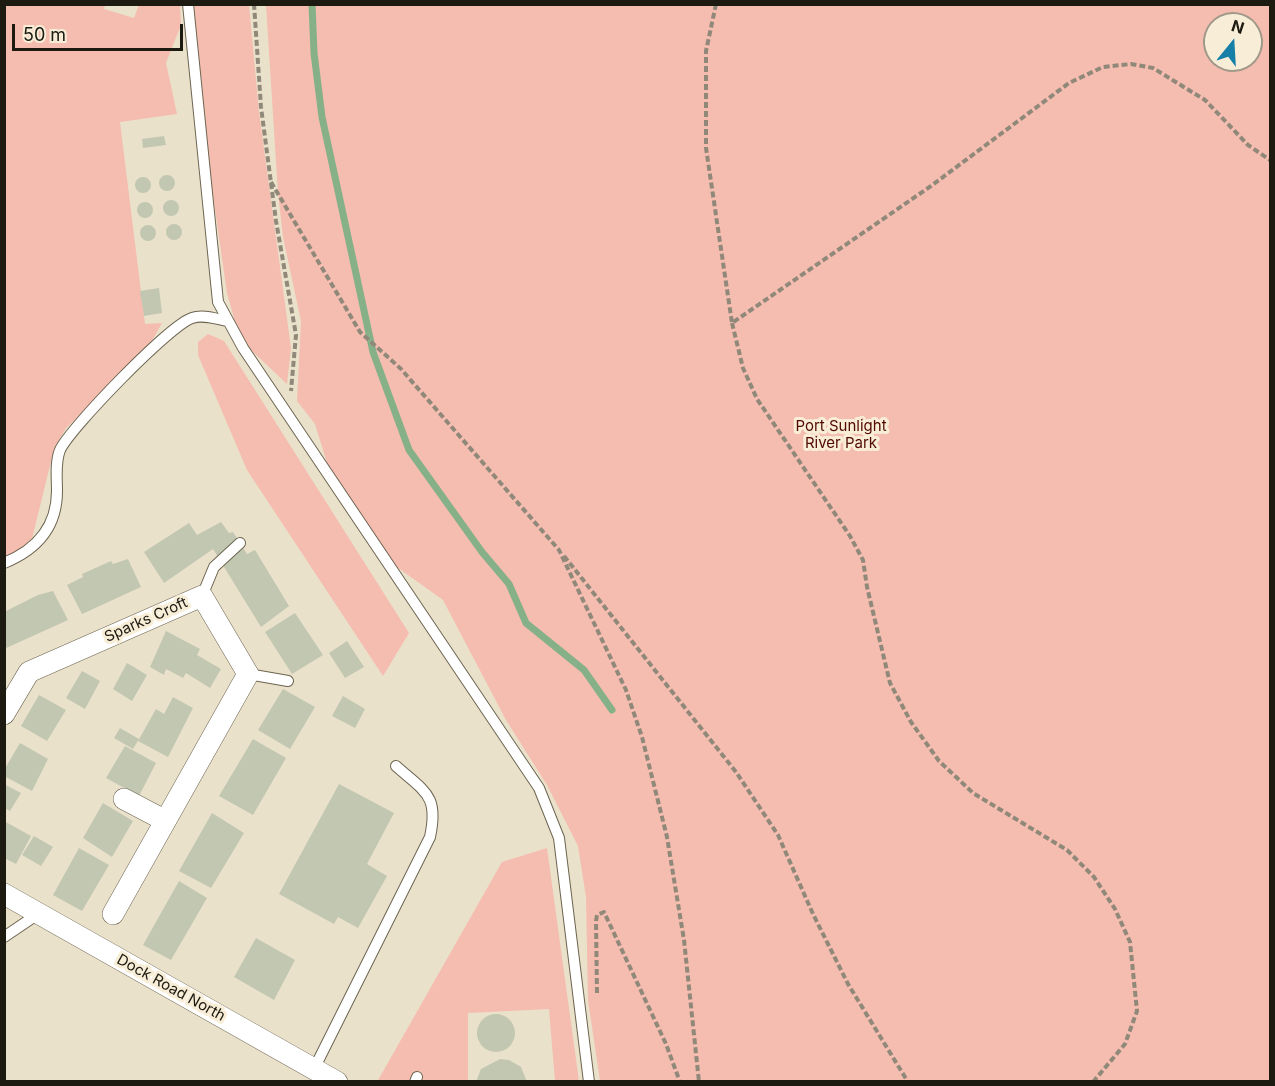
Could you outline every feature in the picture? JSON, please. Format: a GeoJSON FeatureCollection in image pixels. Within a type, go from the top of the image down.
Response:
{"type":"FeatureCollection","features":[{"type":"Feature","properties":{"kind":"street","name":"Sparks Croft"},"geometry":{"type":"LineString","coordinates":[[4,714],[29,672],[202,596],[248,674]]}},
{"type":"Feature","properties":{"kind":"street"},"geometry":{"type":"LineString","coordinates":[[113,914],[248,674]]}},
{"type":"Feature","properties":{"kind":"street"},"geometry":{"type":"LineString","coordinates":[[123,799],[164,820]]}},
{"type":"Feature","properties":{"kind":"street","name":"Dock Road North"},"geometry":{"type":"LineString","coordinates":[[4,894],[338,1082]]}},
{"type":"Feature","properties":{"kind":"lane"},"geometry":{"type":"LineString","coordinates":[[188,4],[219,302],[243,348],[539,788],[559,838],[589,1082]]}},
{"type":"Feature","properties":{"kind":"lane"},"geometry":{"type":"LineString","coordinates":[[4,563],[28,553],[48,529],[57,501],[60,451],[81,422],[165,336],[190,318],[203,316],[228,321]]}},
{"type":"Feature","properties":{"kind":"lane"},"geometry":{"type":"LineString","coordinates":[[202,596],[214,567],[240,543]]}},
{"type":"Feature","properties":{"kind":"lane"},"geometry":{"type":"LineString","coordinates":[[248,674],[288,681]]}},
{"type":"Feature","properties":{"kind":"lane"},"geometry":{"type":"LineString","coordinates":[[314,1069],[430,837],[435,814],[428,794],[396,766]]}},
{"type":"Feature","properties":{"kind":"lane"},"geometry":{"type":"LineString","coordinates":[[4,937],[38,914]]}},
{"type":"Feature","properties":{"kind":"path"},"geometry":{"type":"LineString","coordinates":[[254,4],[261,107],[296,335],[289,415]]}},
{"type":"Feature","properties":{"kind":"path"},"geometry":{"type":"LineString","coordinates":[[716,4],[705,51],[706,148],[732,323],[742,368],[757,399],[850,536],[863,560],[867,587],[890,683],[911,722],[939,761],[973,793],[1030,826],[1074,857],[1094,877],[1114,909],[1130,942],[1137,1011],[1125,1044],[1093,1082]]}},
{"type":"Feature","properties":{"kind":"path"},"geometry":{"type":"LineString","coordinates":[[732,323],[931,186],[1069,83],[1103,67],[1131,63],[1154,68],[1205,100],[1248,145],[1270,160]]}},
{"type":"Feature","properties":{"kind":"path"},"geometry":{"type":"LineString","coordinates":[[272,182],[360,332],[417,386],[559,550],[736,772],[778,835],[813,914],[848,984],[908,1082]]}},
{"type":"Feature","properties":{"kind":"path"},"geometry":{"type":"LineString","coordinates":[[559,550],[626,690],[642,737],[667,837],[684,940],[699,1082]]}},
{"type":"Feature","properties":{"kind":"path"},"geometry":{"type":"LineString","coordinates":[[597,1000],[596,921],[597,915],[604,912],[666,1044],[680,1082]]}},
{"type":"Feature","properties":{"kind":"green space"},"geometry":{"type":"Polygon","coordinates":[[[5,5],[105,5],[104,9],[134,18],[139,5],[180,5],[181,25],[166,63],[177,114],[120,122],[145,324],[162,323],[145,353],[66,428],[54,449],[32,539],[5,557],[5,5]]]}},
{"type":"Feature","properties":{"kind":"green space"},"geometry":{"type":"Polygon","coordinates":[[[189,5],[249,5],[259,112],[291,348],[287,384],[234,334],[234,318],[227,293],[188,21],[189,5]]]}},
{"type":"Feature","properties":{"kind":"green space","name":"Port Sunlight River Park"},"geometry":{"type":"Polygon","coordinates":[[[266,5],[1270,5],[1270,1081],[600,1081],[588,1000],[586,897],[578,846],[547,785],[506,720],[443,600],[394,565],[328,466],[315,424],[297,401],[301,321],[283,237],[266,5]]]}},
{"type":"Feature","properties":{"kind":"green space"},"geometry":{"type":"Polygon","coordinates":[[[208,334],[224,341],[409,633],[383,676],[247,470],[198,355],[198,342],[208,334]]]}},
{"type":"Feature","properties":{"kind":"green space"},"geometry":{"type":"Polygon","coordinates":[[[547,848],[579,1081],[555,1081],[549,1009],[468,1013],[468,1081],[377,1082],[502,862],[547,848]]]}},
{"type":"Feature","properties":{"kind":"building"},"geometry":{"type":"Polygon","coordinates":[[[164,136],[166,145],[143,148],[142,139],[164,136]]]}},
{"type":"Feature","properties":{"kind":"building"},"geometry":{"type":"Polygon","coordinates":[[[164,175],[170,175],[175,183],[173,189],[164,191],[159,186],[159,180],[164,175]]]}},
{"type":"Feature","properties":{"kind":"building"},"geometry":{"type":"Polygon","coordinates":[[[140,177],[146,177],[151,185],[149,191],[140,193],[135,188],[135,182],[140,177]]]}},
{"type":"Feature","properties":{"kind":"building"},"geometry":{"type":"Polygon","coordinates":[[[168,200],[174,200],[179,208],[177,214],[168,216],[163,211],[163,205],[168,200]]]}},
{"type":"Feature","properties":{"kind":"building"},"geometry":{"type":"Polygon","coordinates":[[[142,202],[148,202],[153,210],[151,216],[142,218],[137,213],[137,207],[142,202]]]}},
{"type":"Feature","properties":{"kind":"building"},"geometry":{"type":"Polygon","coordinates":[[[171,224],[177,224],[182,232],[180,238],[171,240],[166,235],[166,229],[171,224]]]}},
{"type":"Feature","properties":{"kind":"building"},"geometry":{"type":"Polygon","coordinates":[[[145,225],[151,225],[156,233],[154,239],[145,241],[140,236],[140,230],[145,225]]]}},
{"type":"Feature","properties":{"kind":"building"},"geometry":{"type":"Polygon","coordinates":[[[159,288],[162,313],[144,316],[140,291],[159,288]]]}},
{"type":"Feature","properties":{"kind":"building"},"geometry":{"type":"Polygon","coordinates":[[[221,522],[229,533],[233,532],[247,554],[255,550],[289,606],[261,627],[213,549],[164,583],[144,552],[189,523],[197,535],[221,522]]]}},
{"type":"Feature","properties":{"kind":"building"},"geometry":{"type":"Polygon","coordinates":[[[128,559],[141,587],[82,614],[67,585],[83,577],[82,574],[111,561],[113,564],[128,559]]]}},
{"type":"Feature","properties":{"kind":"building"},"geometry":{"type":"Polygon","coordinates":[[[53,591],[68,620],[4,649],[4,612],[38,595],[53,591]]]}},
{"type":"Feature","properties":{"kind":"building"},"geometry":{"type":"Polygon","coordinates":[[[295,613],[323,655],[292,674],[265,632],[295,613]]]}},
{"type":"Feature","properties":{"kind":"building"},"geometry":{"type":"Polygon","coordinates":[[[166,631],[200,649],[197,655],[221,669],[210,688],[186,673],[183,678],[166,669],[164,675],[150,667],[166,631]]]}},
{"type":"Feature","properties":{"kind":"building"},"geometry":{"type":"Polygon","coordinates":[[[347,641],[364,667],[345,678],[329,653],[347,641]]]}},
{"type":"Feature","properties":{"kind":"building"},"geometry":{"type":"Polygon","coordinates":[[[127,663],[147,675],[132,701],[113,689],[127,663]]]}},
{"type":"Feature","properties":{"kind":"building"},"geometry":{"type":"Polygon","coordinates":[[[82,671],[100,681],[85,709],[66,698],[82,671]]]}},
{"type":"Feature","properties":{"kind":"building"},"geometry":{"type":"Polygon","coordinates":[[[283,689],[315,707],[290,749],[258,730],[283,689]]]}},
{"type":"Feature","properties":{"kind":"building"},"geometry":{"type":"Polygon","coordinates":[[[39,695],[66,710],[47,741],[21,726],[39,695]]]}},
{"type":"Feature","properties":{"kind":"building"},"geometry":{"type":"Polygon","coordinates":[[[343,696],[365,709],[355,728],[332,716],[343,696]]]}},
{"type":"Feature","properties":{"kind":"building"},"geometry":{"type":"Polygon","coordinates":[[[173,697],[193,708],[168,757],[138,741],[156,709],[164,714],[173,697]]]}},
{"type":"Feature","properties":{"kind":"building"},"geometry":{"type":"Polygon","coordinates":[[[120,728],[139,739],[133,749],[114,738],[120,728]]]}},
{"type":"Feature","properties":{"kind":"building"},"geometry":{"type":"Polygon","coordinates":[[[253,739],[286,758],[253,815],[219,796],[253,739]]]}},
{"type":"Feature","properties":{"kind":"building"},"geometry":{"type":"Polygon","coordinates":[[[20,743],[48,759],[32,791],[4,776],[4,770],[20,743]]]}},
{"type":"Feature","properties":{"kind":"building"},"geometry":{"type":"Polygon","coordinates":[[[125,746],[156,763],[139,796],[106,778],[125,746]]]}},
{"type":"Feature","properties":{"kind":"building"},"geometry":{"type":"Polygon","coordinates":[[[4,784],[21,793],[10,811],[4,808],[4,784]]]}},
{"type":"Feature","properties":{"kind":"building"},"geometry":{"type":"Polygon","coordinates":[[[339,784],[394,813],[367,864],[387,876],[358,928],[338,917],[334,924],[279,894],[339,784]]]}},
{"type":"Feature","properties":{"kind":"building"},"geometry":{"type":"Polygon","coordinates":[[[103,803],[133,821],[112,857],[83,838],[103,803]]]}},
{"type":"Feature","properties":{"kind":"building"},"geometry":{"type":"Polygon","coordinates":[[[212,813],[244,833],[211,888],[179,871],[212,813]]]}},
{"type":"Feature","properties":{"kind":"building"},"geometry":{"type":"Polygon","coordinates":[[[4,821],[31,836],[16,864],[4,858],[4,821]]]}},
{"type":"Feature","properties":{"kind":"building"},"geometry":{"type":"Polygon","coordinates":[[[34,836],[53,847],[41,866],[22,855],[34,836]]]}},
{"type":"Feature","properties":{"kind":"building"},"geometry":{"type":"Polygon","coordinates":[[[79,848],[109,865],[82,911],[53,895],[79,848]]]}},
{"type":"Feature","properties":{"kind":"building"},"geometry":{"type":"Polygon","coordinates":[[[179,881],[207,898],[171,960],[143,945],[179,881]]]}},
{"type":"Feature","properties":{"kind":"building"},"geometry":{"type":"Polygon","coordinates":[[[256,938],[295,960],[274,1000],[234,977],[256,938]]]}},
{"type":"Feature","properties":{"kind":"building"},"geometry":{"type":"Polygon","coordinates":[[[496,1014],[510,1019],[515,1033],[510,1047],[496,1052],[482,1047],[477,1033],[482,1019],[496,1014]]]}},
{"type":"Feature","properties":{"kind":"building"},"geometry":{"type":"Polygon","coordinates":[[[500,1059],[509,1060],[521,1067],[527,1082],[476,1082],[481,1069],[500,1059]]]}},
{"type":"Feature","properties":{"kind":"waterway"},"geometry":{"type":"LineString","coordinates":[[312,4],[314,53],[322,117],[373,352],[409,450],[482,552],[509,584],[526,623],[584,670],[612,710]]}}]}
